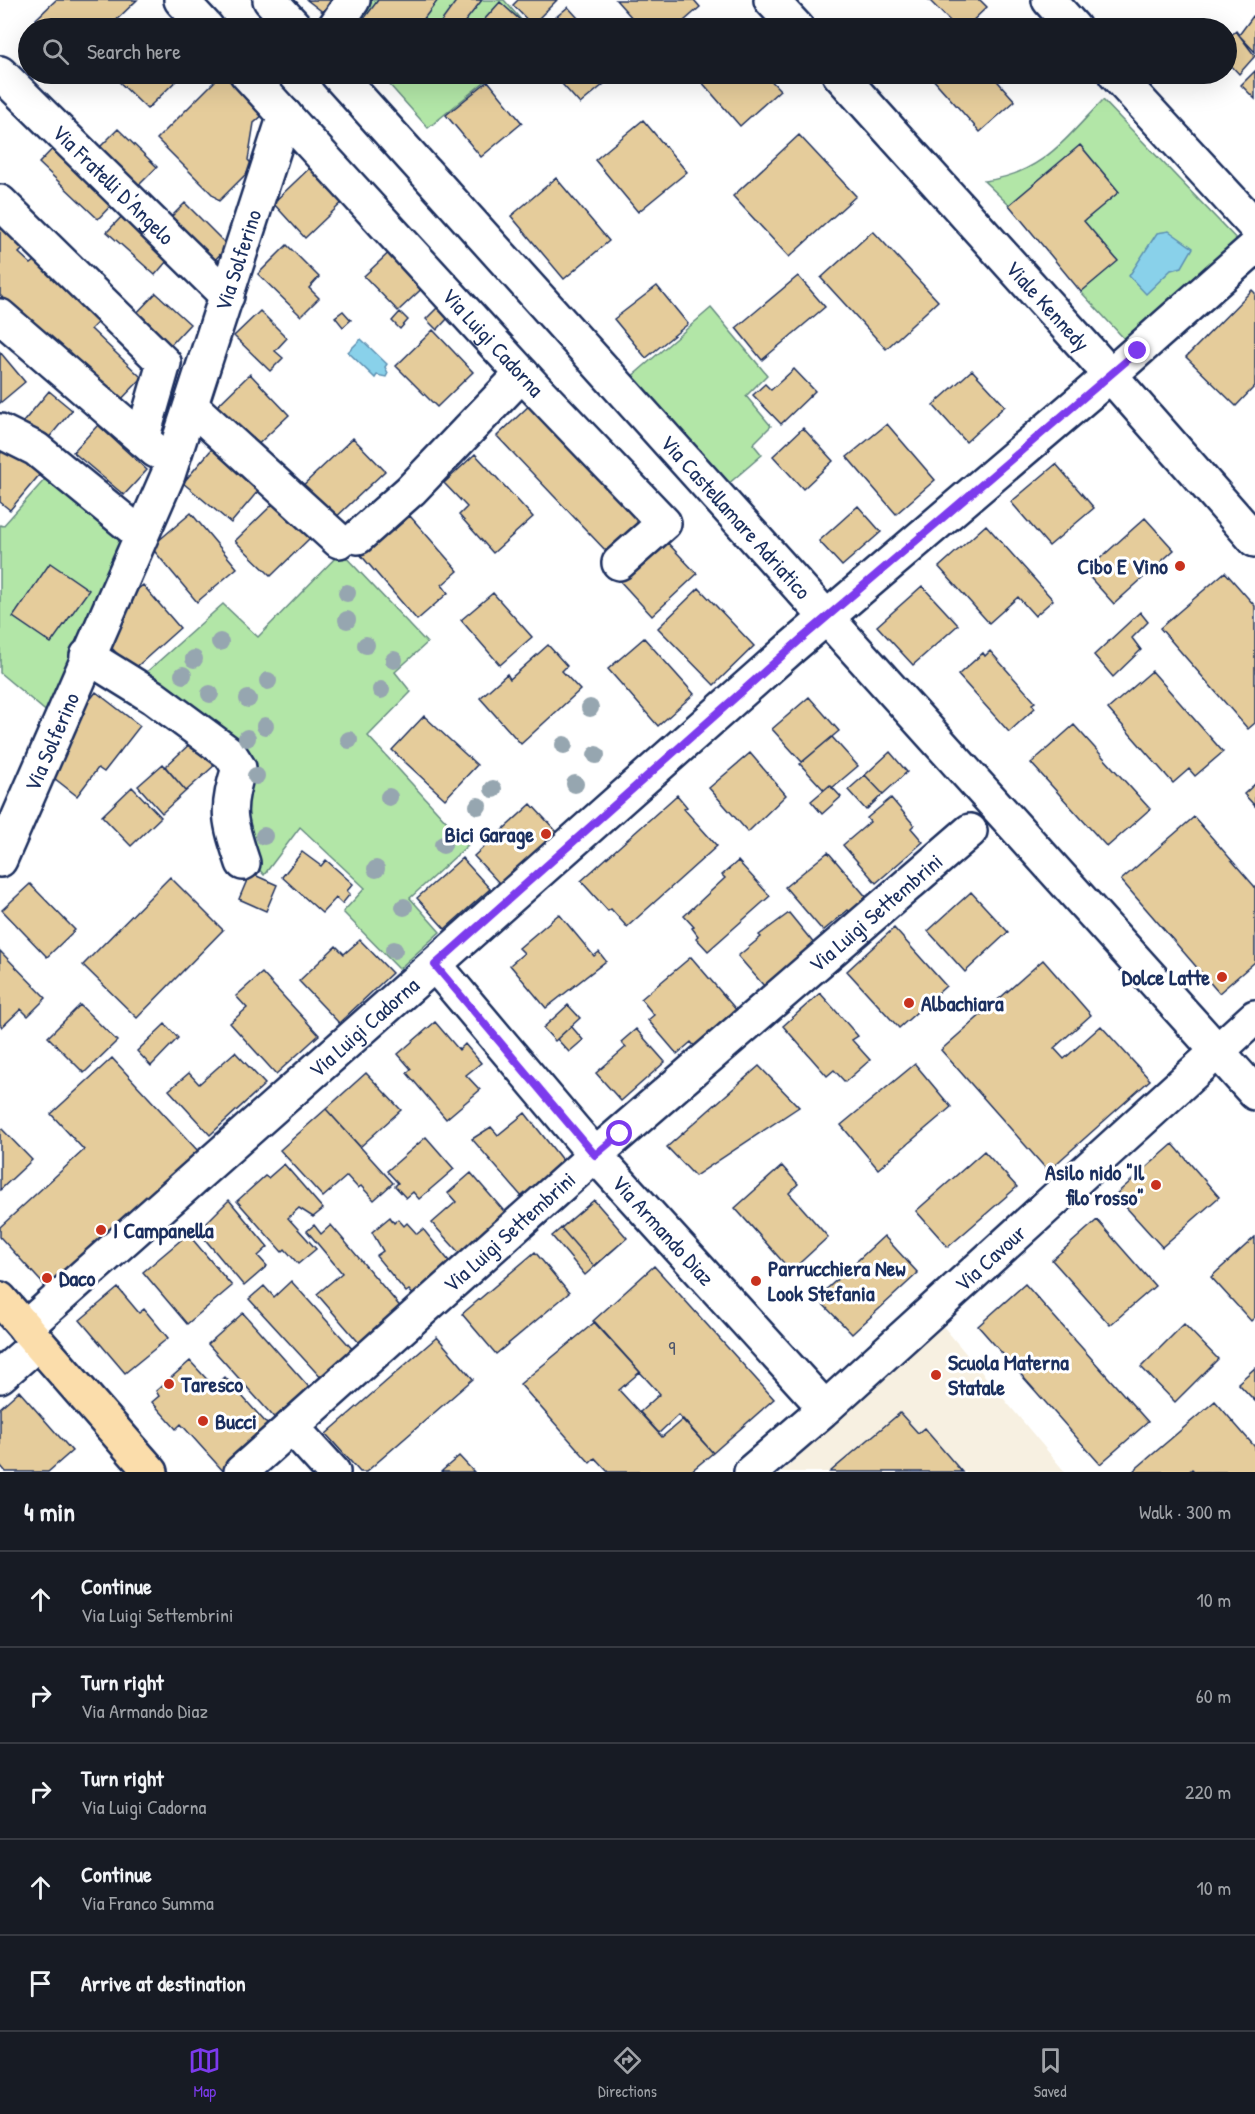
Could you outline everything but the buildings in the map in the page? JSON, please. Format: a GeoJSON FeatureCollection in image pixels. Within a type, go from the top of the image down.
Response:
{"type":"FeatureCollection","features":[{"type":"Feature","properties":{"kind":"main road"},"geometry":{"type":"LineString","coordinates":[[0,1299],[151,1472]]}},
{"type":"Feature","properties":{"kind":"street"},"geometry":{"type":"LineString","coordinates":[[181,0],[198,18]]}},
{"type":"Feature","properties":{"kind":"street"},"geometry":{"type":"LineString","coordinates":[[270,0],[287,18]]}},
{"type":"Feature","properties":{"kind":"street"},"geometry":{"type":"LineString","coordinates":[[341,18],[353,0]]}},
{"type":"Feature","properties":{"kind":"street"},"geometry":{"type":"LineString","coordinates":[[771,0],[788,18]]}},
{"type":"Feature","properties":{"kind":"street"},"geometry":{"type":"LineString","coordinates":[[1048,0],[1065,18]]}},
{"type":"Feature","properties":{"kind":"street","name":"Via Fratelli D'Angelo"},"geometry":{"type":"LineString","coordinates":[[0,73],[227,296]]}},
{"type":"Feature","properties":{"kind":"street","name":"Via Luigi Cadorna"},"geometry":{"type":"LineString","coordinates":[[256,84],[663,523],[619,563]]}},
{"type":"Feature","properties":{"kind":"street","name":"Via Castellamare Adriatico"},"geometry":{"type":"LineString","coordinates":[[346,84],[1255,1093]]}},
{"type":"Feature","properties":{"kind":"street","name":"Viale Kennedy"},"geometry":{"type":"LineString","coordinates":[[848,84],[1111,375],[1255,540]]}},
{"type":"Feature","properties":{"kind":"street"},"geometry":{"type":"LineString","coordinates":[[1124,84],[1255,226]]}},
{"type":"Feature","properties":{"kind":"street","name":"Via Solferino"},"geometry":{"type":"LineString","coordinates":[[0,860],[172,462],[285,115]]}},
{"type":"Feature","properties":{"kind":"street"},"geometry":{"type":"LineString","coordinates":[[0,202],[164,363],[142,439]]}},
{"type":"Feature","properties":{"kind":"street","name":"Via Luigi Cadorna"},"geometry":{"type":"LineString","coordinates":[[0,1376],[32,1335],[435,965],[792,647],[1111,375],[1255,247]]}},
{"type":"Feature","properties":{"kind":"street"},"geometry":{"type":"LineString","coordinates":[[0,316],[142,439],[172,462]]}},
{"type":"Feature","properties":{"kind":"street"},"geometry":{"type":"LineString","coordinates":[[492,432],[529,381]]}},
{"type":"Feature","properties":{"kind":"street"},"geometry":{"type":"LineString","coordinates":[[191,406],[349,539],[411,489],[529,381]]}},
{"type":"Feature","properties":{"kind":"street"},"geometry":{"type":"LineString","coordinates":[[0,432],[36,448],[140,534]]}},
{"type":"Feature","properties":{"kind":"street"},"geometry":{"type":"LineString","coordinates":[[87,656],[153,698],[230,754],[239,768],[229,798],[230,825],[243,863]]}},
{"type":"Feature","properties":{"kind":"street","name":"Via Luigi Settembrini"},"geometry":{"type":"LineString","coordinates":[[241,1472],[595,1155],[970,831]]}},
{"type":"Feature","properties":{"kind":"street","name":"Via Armando Diaz"},"geometry":{"type":"LineString","coordinates":[[435,965],[595,1155],[825,1408]]}},
{"type":"Feature","properties":{"kind":"street","name":"Via Cavour"},"geometry":{"type":"LineString","coordinates":[[751,1472],[825,1408],[1255,1017]]}},
{"type":"Feature","properties":{"kind":"street"},"geometry":{"type":"LineString","coordinates":[[292,1427],[333,1472]]}},
{"type":"Feature","properties":{"kind":"shaded area","name":"Scuola Materna Statale"},"geometry":{"type":"Polygon","coordinates":[[[943,1326],[1065,1472],[781,1472],[943,1326]]]}},
{"type":"Feature","properties":{"kind":"green space"},"geometry":{"type":"Polygon","coordinates":[[[372,0],[504,0],[519,18],[358,18],[372,0]]]}},
{"type":"Feature","properties":{"kind":"green space"},"geometry":{"type":"Polygon","coordinates":[[[389,84],[482,84],[428,128],[389,84]]]}},
{"type":"Feature","properties":{"kind":"green space"},"geometry":{"type":"Polygon","coordinates":[[[1103,100],[1243,246],[1130,345],[1081,292],[1084,221],[1119,192],[1081,146],[1009,205],[984,181],[1022,171],[1037,163],[1064,141],[1103,100]]]}},
{"type":"Feature","properties":{"kind":"green space"},"geometry":{"type":"Polygon","coordinates":[[[711,308],[767,375],[746,396],[771,426],[753,444],[762,455],[727,485],[630,378],[711,308]]]}},
{"type":"Feature","properties":{"kind":"green space"},"geometry":{"type":"Polygon","coordinates":[[[46,478],[128,545],[49,714],[0,673],[0,525],[3,526],[46,478]]]}},
{"type":"Feature","properties":{"kind":"green space"},"geometry":{"type":"Polygon","coordinates":[[[341,552],[427,643],[395,672],[411,692],[368,736],[468,845],[410,898],[440,932],[399,969],[343,912],[365,888],[300,827],[264,875],[256,865],[247,843],[243,781],[141,677],[223,604],[258,637],[341,552]]]}},
{"type":"Feature","properties":{"kind":"water"},"geometry":{"type":"Polygon","coordinates":[[[1169,231],[1193,248],[1182,267],[1171,270],[1146,294],[1129,276],[1157,233],[1169,231]]]}},
{"type":"Feature","properties":{"kind":"water"},"geometry":{"type":"Polygon","coordinates":[[[361,339],[387,364],[386,377],[377,375],[375,378],[348,352],[361,339]]]}},
{"type":"Feature","properties":{"kind":"place","name":"Cibo E Vino"},"geometry":{"type":"Point","coordinates":[1180,566]}},
{"type":"Feature","properties":{"kind":"place","name":"Bici Garage"},"geometry":{"type":"Point","coordinates":[546,834]}},
{"type":"Feature","properties":{"kind":"place","name":"Dolce Latte"},"geometry":{"type":"Point","coordinates":[1222,977]}},
{"type":"Feature","properties":{"kind":"place","name":"Albachiara"},"geometry":{"type":"Point","coordinates":[909,1003]}},
{"type":"Feature","properties":{"kind":"place","name":"Asilo nido \"Il filo rosso\""},"geometry":{"type":"Point","coordinates":[1156,1185]}},
{"type":"Feature","properties":{"kind":"place","name":"I Campanella"},"geometry":{"type":"Point","coordinates":[101,1230]}},
{"type":"Feature","properties":{"kind":"place","name":"Daco"},"geometry":{"type":"Point","coordinates":[47,1278]}},
{"type":"Feature","properties":{"kind":"place","name":"Parrucchiera New Look Stefania"},"geometry":{"type":"Point","coordinates":[756,1281]}},
{"type":"Feature","properties":{"kind":"place","name":"Scuola Materna Statale"},"geometry":{"type":"Point","coordinates":[936,1375]}},
{"type":"Feature","properties":{"kind":"place","name":"Taresco"},"geometry":{"type":"Point","coordinates":[169,1384]}},
{"type":"Feature","properties":{"kind":"place","name":"Bucci"},"geometry":{"type":"Point","coordinates":[203,1421]}},
{"type":"Feature","properties":{"kind":"route"},"geometry":{"type":"LineString","coordinates":[[620,1134],[595,1155],[435,965],[801,639],[1138,351]]}}]}
